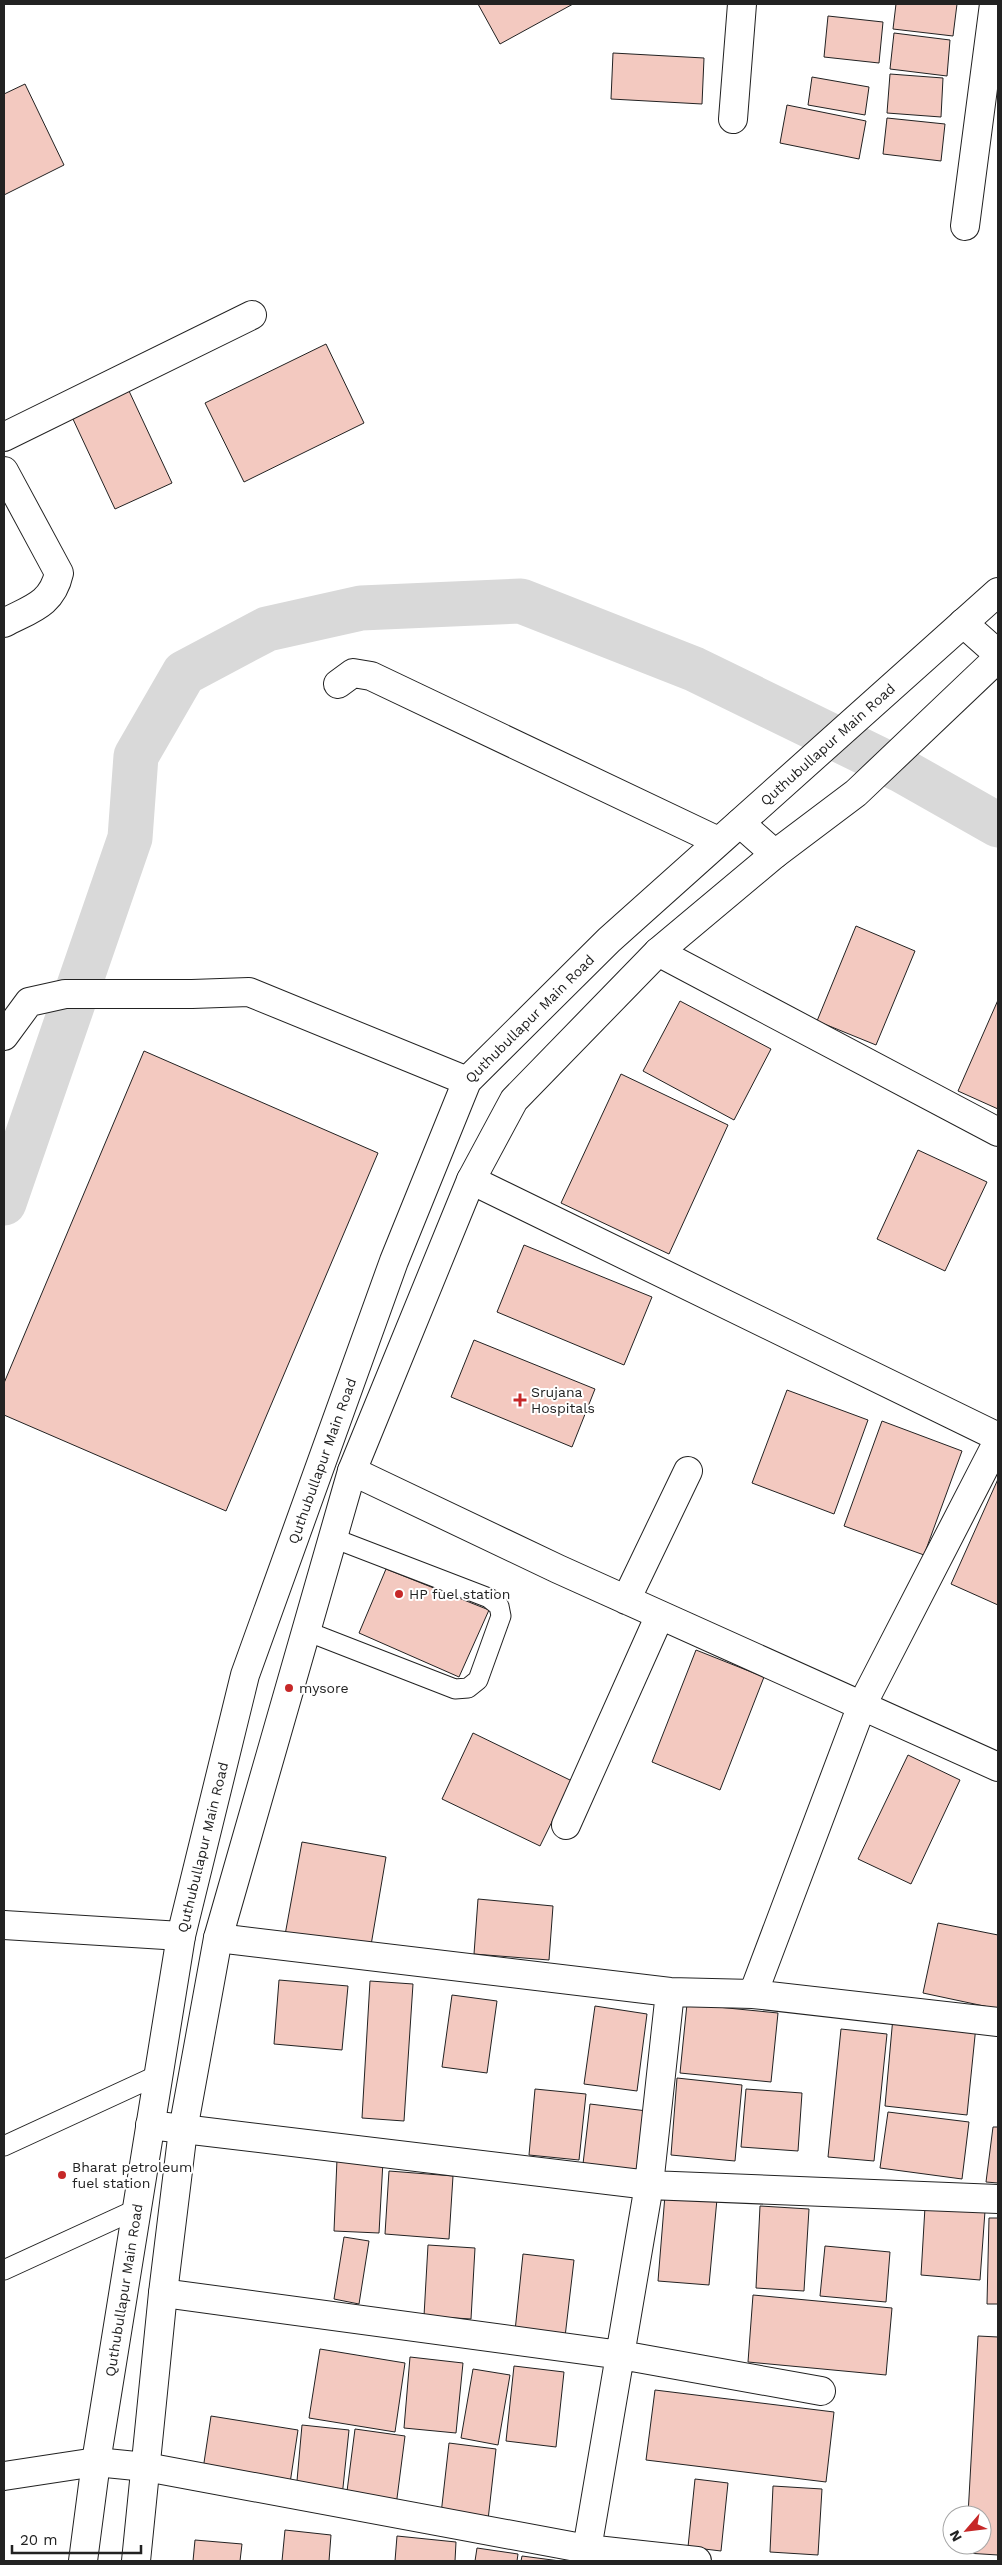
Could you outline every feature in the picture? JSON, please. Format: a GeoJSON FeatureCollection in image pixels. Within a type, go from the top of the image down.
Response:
{"type":"FeatureCollection","features":[{"type":"Feature","properties":{"kind":"street"},"geometry":{"type":"LineString","coordinates":[[733,119],[742,4]]}},
{"type":"Feature","properties":{"kind":"street"},"geometry":{"type":"LineString","coordinates":[[966,226],[994,4]]}},
{"type":"Feature","properties":{"kind":"street"},"geometry":{"type":"LineString","coordinates":[[4,438],[252,315]]}},
{"type":"Feature","properties":{"kind":"street"},"geometry":{"type":"LineString","coordinates":[[4,472],[58,573],[56,589],[43,602],[4,623]]}},
{"type":"Feature","properties":{"kind":"street","name":"Quthubullapur Main Road"},"geometry":{"type":"LineString","coordinates":[[83,2561],[96,2462],[181,1936],[245,1675],[394,1261],[467,1081],[609,940],[998,592]]}},
{"type":"Feature","properties":{"kind":"street"},"geometry":{"type":"LineString","coordinates":[[963,623],[998,654]]}},
{"type":"Feature","properties":{"kind":"street"},"geometry":{"type":"LineString","coordinates":[[136,2561],[163,2293],[183,2130],[218,1938],[352,1471],[471,1180],[514,1100],[658,952],[775,854],[856,793],[998,658]]}},
{"type":"Feature","properties":{"kind":"street"},"geometry":{"type":"LineString","coordinates":[[338,684],[352,673],[371,676],[718,841]]}},
{"type":"Feature","properties":{"kind":"street"},"geometry":{"type":"LineString","coordinates":[[740,823],[775,854]]}},
{"type":"Feature","properties":{"kind":"street"},"geometry":{"type":"LineString","coordinates":[[658,952],[998,1132]]}},
{"type":"Feature","properties":{"kind":"street"},"geometry":{"type":"LineString","coordinates":[[4,1036],[29,1002],[65,994],[249,992],[467,1081]]}},
{"type":"Feature","properties":{"kind":"street"},"geometry":{"type":"LineString","coordinates":[[471,1180],[998,1437]]}},
{"type":"Feature","properties":{"kind":"street"},"geometry":{"type":"LineString","coordinates":[[753,1994],[862,1705],[998,1442]]}},
{"type":"Feature","properties":{"kind":"street"},"geometry":{"type":"LineString","coordinates":[[352,1471],[626,1600],[998,1767]]}},
{"type":"Feature","properties":{"kind":"street"},"geometry":{"type":"LineString","coordinates":[[626,1600],[688,1471]]}},
{"type":"Feature","properties":{"kind":"street"},"geometry":{"type":"LineString","coordinates":[[566,1825],[660,1615]]}},
{"type":"Feature","properties":{"kind":"street"},"geometry":{"type":"LineString","coordinates":[[4,1925],[181,1936]]}},
{"type":"Feature","properties":{"kind":"street"},"geometry":{"type":"LineString","coordinates":[[218,1938],[670,1992],[753,1994],[998,2022]]}},
{"type":"Feature","properties":{"kind":"street"},"geometry":{"type":"LineString","coordinates":[[586,2555],[648,2185],[670,1992]]}},
{"type":"Feature","properties":{"kind":"street"},"geometry":{"type":"LineString","coordinates":[[150,2125],[648,2185],[998,2199]]}},
{"type":"Feature","properties":{"kind":"street"},"geometry":{"type":"LineString","coordinates":[[163,2293],[621,2355],[821,2391]]}},
{"type":"Feature","properties":{"kind":"street"},"geometry":{"type":"LineString","coordinates":[[4,2476],[96,2462],[146,2467],[586,2555],[697,2561]]}},
{"type":"Feature","properties":{"kind":"lane"},"geometry":{"type":"LineString","coordinates":[[306,1631],[455,1689],[468,1688],[478,1680],[501,1616],[499,1606],[489,1598],[333,1538]]}},
{"type":"Feature","properties":{"kind":"lane"},"geometry":{"type":"LineString","coordinates":[[4,2146],[158,2075]]}},
{"type":"Feature","properties":{"kind":"lane"},"geometry":{"type":"LineString","coordinates":[[4,2270],[136,2209]]}},
{"type":"Feature","properties":{"kind":"building"},"geometry":{"type":"Polygon","coordinates":[[[478,4],[573,4],[500,44],[478,4]]]}},
{"type":"Feature","properties":{"kind":"building"},"geometry":{"type":"Polygon","coordinates":[[[896,4],[957,4],[953,36],[893,29],[896,4]]]}},
{"type":"Feature","properties":{"kind":"building"},"geometry":{"type":"Polygon","coordinates":[[[828,16],[883,22],[879,63],[824,57],[828,16]]]}},
{"type":"Feature","properties":{"kind":"building"},"geometry":{"type":"Polygon","coordinates":[[[894,33],[950,40],[947,76],[890,69],[894,33]]]}},
{"type":"Feature","properties":{"kind":"building"},"geometry":{"type":"Polygon","coordinates":[[[613,53],[704,58],[702,104],[611,99],[613,53]]]}},
{"type":"Feature","properties":{"kind":"building"},"geometry":{"type":"Polygon","coordinates":[[[890,74],[943,78],[941,117],[887,113],[890,74]]]}},
{"type":"Feature","properties":{"kind":"building"},"geometry":{"type":"Polygon","coordinates":[[[812,77],[869,87],[865,115],[808,105],[812,77]]]}},
{"type":"Feature","properties":{"kind":"building"},"geometry":{"type":"Polygon","coordinates":[[[25,84],[64,165],[4,195],[4,94],[25,84]]]}},
{"type":"Feature","properties":{"kind":"building"},"geometry":{"type":"Polygon","coordinates":[[[787,105],[866,121],[859,159],[780,143],[787,105]]]}},
{"type":"Feature","properties":{"kind":"building"},"geometry":{"type":"Polygon","coordinates":[[[887,118],[945,124],[941,161],[883,154],[887,118]]]}},
{"type":"Feature","properties":{"kind":"building"},"geometry":{"type":"Polygon","coordinates":[[[326,344],[364,423],[244,482],[205,403],[326,344]]]}},
{"type":"Feature","properties":{"kind":"building"},"geometry":{"type":"Polygon","coordinates":[[[129,391],[172,483],[115,509],[72,417],[129,391]]]}},
{"type":"Feature","properties":{"kind":"building"},"geometry":{"type":"Polygon","coordinates":[[[856,926],[915,951],[876,1045],[817,1021],[856,926]]]}},
{"type":"Feature","properties":{"kind":"building"},"geometry":{"type":"Polygon","coordinates":[[[998,1000],[998,1109],[958,1091],[998,1000]]]}},
{"type":"Feature","properties":{"kind":"building"},"geometry":{"type":"Polygon","coordinates":[[[680,1001],[771,1049],[734,1120],[643,1071],[680,1001]]]}},
{"type":"Feature","properties":{"kind":"building"},"geometry":{"type":"Polygon","coordinates":[[[144,1051],[378,1153],[226,1511],[4,1415],[4,1383],[144,1051]]]}},
{"type":"Feature","properties":{"kind":"building"},"geometry":{"type":"Polygon","coordinates":[[[621,1074],[728,1125],[669,1254],[561,1203],[621,1074]]]}},
{"type":"Feature","properties":{"kind":"building"},"geometry":{"type":"Polygon","coordinates":[[[918,1150],[987,1182],[945,1271],[877,1239],[918,1150]]]}},
{"type":"Feature","properties":{"kind":"building"},"geometry":{"type":"Polygon","coordinates":[[[524,1245],[652,1297],[624,1365],[497,1312],[524,1245]]]}},
{"type":"Feature","properties":{"kind":"building"},"geometry":{"type":"Polygon","coordinates":[[[474,1340],[595,1389],[572,1447],[451,1397],[474,1340]]]}},
{"type":"Feature","properties":{"kind":"building"},"geometry":{"type":"Polygon","coordinates":[[[787,1390],[868,1420],[834,1514],[752,1483],[787,1390]]]}},
{"type":"Feature","properties":{"kind":"building"},"geometry":{"type":"Polygon","coordinates":[[[882,1421],[962,1451],[924,1555],[844,1526],[882,1421]]]}},
{"type":"Feature","properties":{"kind":"building"},"geometry":{"type":"Polygon","coordinates":[[[998,1479],[998,1605],[951,1584],[998,1479]]]}},
{"type":"Feature","properties":{"kind":"building"},"geometry":{"type":"Polygon","coordinates":[[[386,1569],[489,1610],[459,1677],[359,1633],[386,1569]]]}},
{"type":"Feature","properties":{"kind":"building"},"geometry":{"type":"Polygon","coordinates":[[[696,1650],[764,1677],[720,1790],[652,1762],[696,1650]]]}},
{"type":"Feature","properties":{"kind":"building"},"geometry":{"type":"Polygon","coordinates":[[[473,1733],[572,1781],[540,1846],[442,1799],[473,1733]]]}},
{"type":"Feature","properties":{"kind":"building"},"geometry":{"type":"Polygon","coordinates":[[[908,1755],[960,1780],[911,1884],[858,1859],[908,1755]]]}},
{"type":"Feature","properties":{"kind":"building"},"geometry":{"type":"Polygon","coordinates":[[[302,1842],[386,1857],[370,1951],[285,1935],[302,1842]]]}},
{"type":"Feature","properties":{"kind":"building"},"geometry":{"type":"Polygon","coordinates":[[[478,1899],[553,1906],[549,1960],[474,1954],[478,1899]]]}},
{"type":"Feature","properties":{"kind":"building"},"geometry":{"type":"Polygon","coordinates":[[[938,1923],[998,1935],[998,2009],[923,1993],[938,1923]]]}},
{"type":"Feature","properties":{"kind":"building"},"geometry":{"type":"Polygon","coordinates":[[[279,1980],[348,1986],[342,2050],[274,2044],[279,1980]]]}},
{"type":"Feature","properties":{"kind":"building"},"geometry":{"type":"Polygon","coordinates":[[[370,1981],[413,1984],[404,2121],[362,2118],[370,1981]]]}},
{"type":"Feature","properties":{"kind":"building"},"geometry":{"type":"Polygon","coordinates":[[[452,1995],[497,2001],[487,2073],[442,2067],[452,1995]]]}},
{"type":"Feature","properties":{"kind":"building"},"geometry":{"type":"Polygon","coordinates":[[[687,2004],[778,2013],[771,2082],[680,2073],[687,2004]]]}},
{"type":"Feature","properties":{"kind":"building"},"geometry":{"type":"Polygon","coordinates":[[[595,2006],[647,2014],[637,2091],[584,2084],[595,2006]]]}},
{"type":"Feature","properties":{"kind":"building"},"geometry":{"type":"Polygon","coordinates":[[[893,2017],[976,2026],[967,2115],[885,2106],[893,2017]]]}},
{"type":"Feature","properties":{"kind":"building"},"geometry":{"type":"Polygon","coordinates":[[[841,2029],[887,2034],[874,2161],[828,2157],[841,2029]]]}},
{"type":"Feature","properties":{"kind":"building"},"geometry":{"type":"Polygon","coordinates":[[[677,2078],[742,2085],[735,2161],[671,2155],[677,2078]]]}},
{"type":"Feature","properties":{"kind":"building"},"geometry":{"type":"Polygon","coordinates":[[[535,2089],[586,2094],[579,2160],[529,2155],[535,2089]]]}},
{"type":"Feature","properties":{"kind":"building"},"geometry":{"type":"Polygon","coordinates":[[[746,2089],[802,2093],[798,2151],[741,2147],[746,2089]]]}},
{"type":"Feature","properties":{"kind":"building"},"geometry":{"type":"Polygon","coordinates":[[[590,2104],[647,2111],[639,2171],[583,2164],[590,2104]]]}},
{"type":"Feature","properties":{"kind":"building"},"geometry":{"type":"Polygon","coordinates":[[[888,2112],[969,2122],[962,2179],[880,2168],[888,2112]]]}},
{"type":"Feature","properties":{"kind":"building"},"geometry":{"type":"Polygon","coordinates":[[[993,2127],[998,2127],[998,2183],[986,2182],[993,2127]]]}},
{"type":"Feature","properties":{"kind":"building"},"geometry":{"type":"Polygon","coordinates":[[[337,2159],[383,2161],[379,2233],[334,2231],[337,2159]]]}},
{"type":"Feature","properties":{"kind":"building"},"geometry":{"type":"Polygon","coordinates":[[[389,2171],[453,2176],[449,2239],[385,2234],[389,2171]]]}},
{"type":"Feature","properties":{"kind":"building"},"geometry":{"type":"Polygon","coordinates":[[[665,2195],[717,2199],[709,2285],[658,2281],[665,2195]]]}},
{"type":"Feature","properties":{"kind":"building"},"geometry":{"type":"Polygon","coordinates":[[[760,2206],[809,2209],[804,2291],[756,2288],[760,2206]]]}},
{"type":"Feature","properties":{"kind":"building"},"geometry":{"type":"Polygon","coordinates":[[[925,2207],[985,2211],[980,2280],[921,2275],[925,2207]]]}},
{"type":"Feature","properties":{"kind":"building"},"geometry":{"type":"Polygon","coordinates":[[[989,2218],[998,2218],[998,2304],[987,2304],[989,2218]]]}},
{"type":"Feature","properties":{"kind":"building"},"geometry":{"type":"Polygon","coordinates":[[[344,2237],[369,2241],[359,2304],[334,2299],[344,2237]]]}},
{"type":"Feature","properties":{"kind":"building"},"geometry":{"type":"Polygon","coordinates":[[[428,2245],[475,2248],[471,2319],[424,2316],[428,2245]]]}},
{"type":"Feature","properties":{"kind":"building"},"geometry":{"type":"Polygon","coordinates":[[[825,2246],[890,2252],[886,2302],[820,2296],[825,2246]]]}},
{"type":"Feature","properties":{"kind":"building"},"geometry":{"type":"Polygon","coordinates":[[[523,2254],[574,2260],[565,2337],[515,2331],[523,2254]]]}},
{"type":"Feature","properties":{"kind":"building"},"geometry":{"type":"Polygon","coordinates":[[[753,2295],[892,2308],[886,2375],[748,2362],[753,2295]]]}},
{"type":"Feature","properties":{"kind":"building"},"geometry":{"type":"Polygon","coordinates":[[[978,2336],[998,2337],[998,2555],[992,2555],[992,2505],[969,2505],[978,2336]]]}},
{"type":"Feature","properties":{"kind":"building"},"geometry":{"type":"Polygon","coordinates":[[[320,2349],[405,2363],[395,2432],[309,2418],[320,2349]]]}},
{"type":"Feature","properties":{"kind":"building"},"geometry":{"type":"Polygon","coordinates":[[[410,2357],[463,2363],[456,2433],[404,2428],[410,2357]]]}},
{"type":"Feature","properties":{"kind":"building"},"geometry":{"type":"Polygon","coordinates":[[[514,2366],[564,2372],[556,2447],[506,2441],[514,2366]]]}},
{"type":"Feature","properties":{"kind":"building"},"geometry":{"type":"Polygon","coordinates":[[[473,2369],[510,2375],[498,2445],[461,2438],[473,2369]]]}},
{"type":"Feature","properties":{"kind":"building"},"geometry":{"type":"Polygon","coordinates":[[[655,2390],[834,2412],[826,2482],[646,2460],[655,2390]]]}},
{"type":"Feature","properties":{"kind":"building"},"geometry":{"type":"Polygon","coordinates":[[[211,2416],[298,2430],[289,2490],[202,2476],[211,2416]]]}},
{"type":"Feature","properties":{"kind":"building"},"geometry":{"type":"Polygon","coordinates":[[[302,2425],[349,2430],[342,2497],[296,2492],[302,2425]]]}},
{"type":"Feature","properties":{"kind":"building"},"geometry":{"type":"Polygon","coordinates":[[[355,2429],[405,2436],[396,2506],[346,2499],[355,2429]]]}},
{"type":"Feature","properties":{"kind":"building"},"geometry":{"type":"Polygon","coordinates":[[[449,2443],[496,2449],[488,2520],[441,2514],[449,2443]]]}},
{"type":"Feature","properties":{"kind":"building"},"geometry":{"type":"Polygon","coordinates":[[[695,2479],[728,2483],[721,2551],[688,2547],[695,2479]]]}},
{"type":"Feature","properties":{"kind":"building"},"geometry":{"type":"Polygon","coordinates":[[[773,2486],[822,2489],[818,2555],[770,2552],[773,2486]]]}},
{"type":"Feature","properties":{"kind":"building"},"geometry":{"type":"Polygon","coordinates":[[[285,2530],[331,2535],[329,2561],[282,2561],[285,2530]]]}},
{"type":"Feature","properties":{"kind":"building"},"geometry":{"type":"Polygon","coordinates":[[[397,2536],[456,2542],[455,2561],[395,2561],[397,2536]]]}},
{"type":"Feature","properties":{"kind":"building"},"geometry":{"type":"Polygon","coordinates":[[[195,2540],[242,2544],[240,2561],[193,2561],[195,2540]]]}},
{"type":"Feature","properties":{"kind":"building"},"geometry":{"type":"Polygon","coordinates":[[[477,2548],[518,2554],[517,2561],[475,2561],[477,2548]]]}},
{"type":"Feature","properties":{"kind":"building"},"geometry":{"type":"Polygon","coordinates":[[[522,2556],[560,2561],[521,2561],[522,2556]]]}},
{"type":"Feature","properties":{"kind":"waterway"},"geometry":{"type":"LineString","coordinates":[[4,1203],[130,838],[136,756],[184,673],[267,629],[361,608],[521,601],[694,669],[901,770],[998,825]]}},
{"type":"Feature","properties":{"kind":"place","name":"Srujana Hospitals"},"geometry":{"type":"Point","coordinates":[520,1400]}},
{"type":"Feature","properties":{"kind":"place","name":"HP fuel station"},"geometry":{"type":"Point","coordinates":[399,1594]}},
{"type":"Feature","properties":{"kind":"place","name":"mysore"},"geometry":{"type":"Point","coordinates":[289,1688]}},
{"type":"Feature","properties":{"kind":"place","name":"Bharat petroleum fuel station"},"geometry":{"type":"Point","coordinates":[62,2175]}}]}
